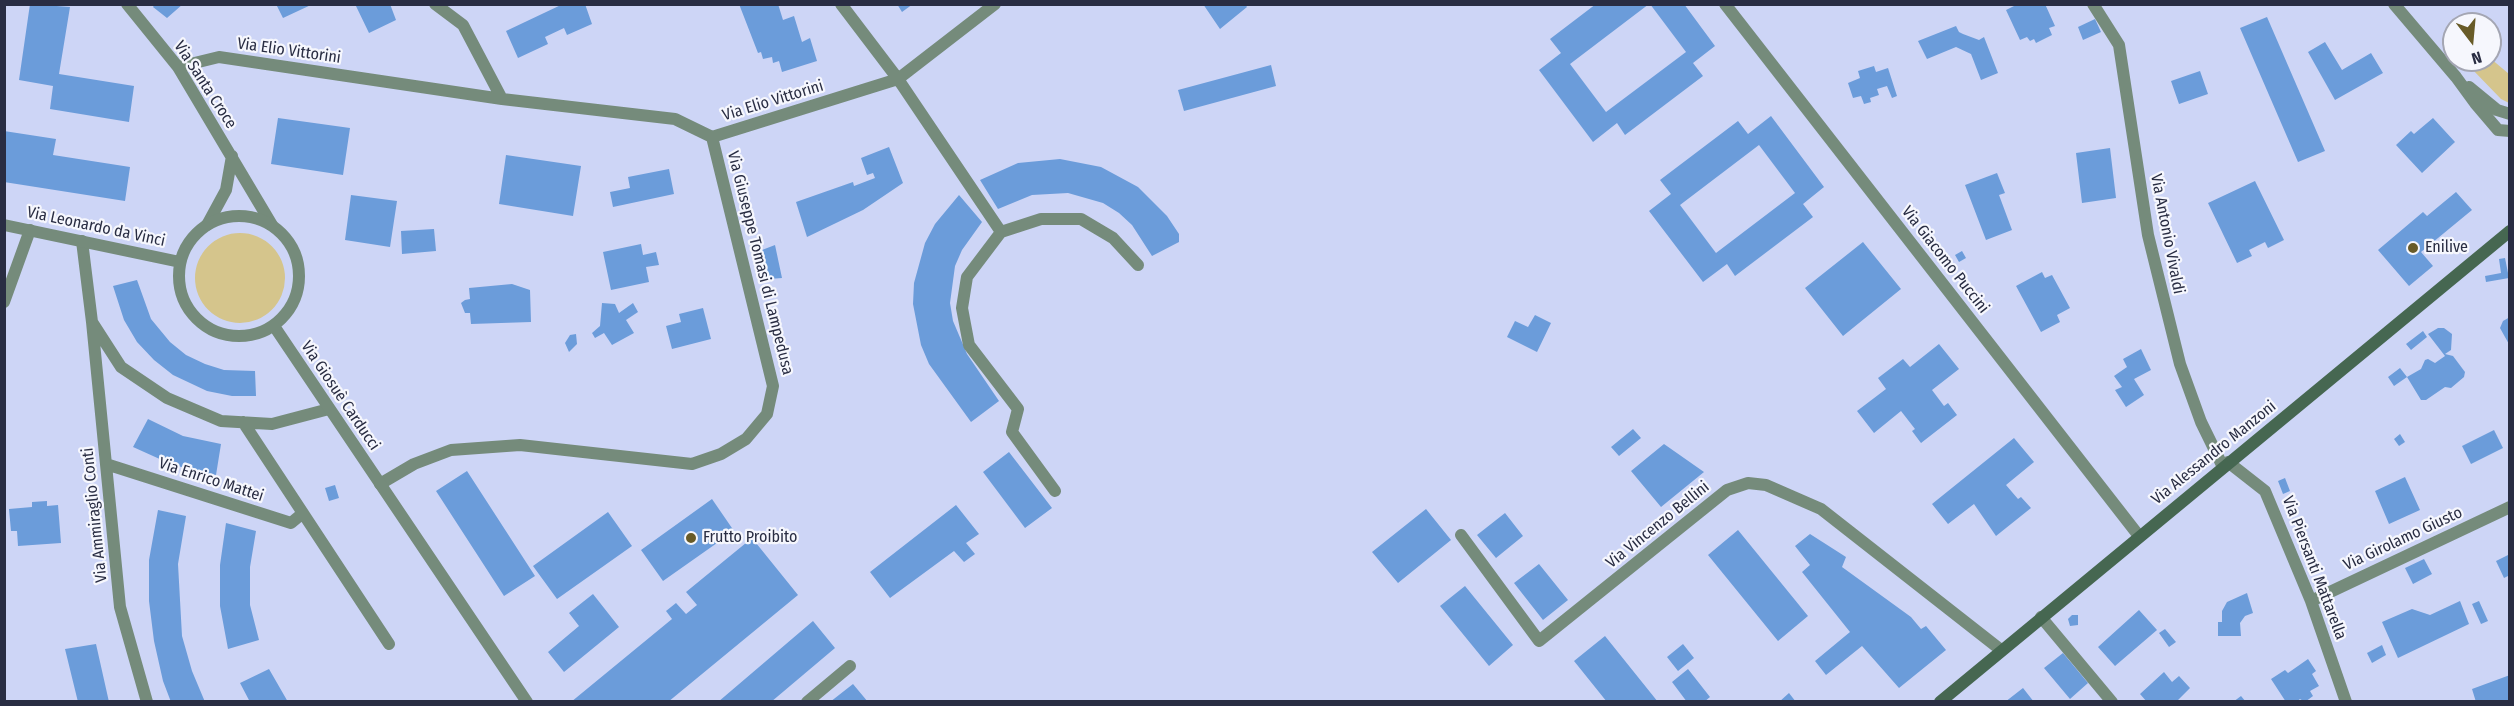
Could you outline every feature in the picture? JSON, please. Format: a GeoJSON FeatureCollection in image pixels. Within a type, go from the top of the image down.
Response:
{"type":"FeatureCollection","features":[{"type":"Feature","properties":{"kind":"main road","name":"Via Alessandro Manzoni"},"geometry":{"type":"LineString","coordinates":[[1940,702],[2507,233]]}},
{"type":"Feature","properties":{"kind":"street","name":"Via Santa Croce"},"geometry":{"type":"LineString","coordinates":[[127,4],[178,67],[272,225]]}},
{"type":"Feature","properties":{"kind":"street"},"geometry":{"type":"LineString","coordinates":[[435,4],[463,25],[502,99]]}},
{"type":"Feature","properties":{"kind":"street"},"geometry":{"type":"LineString","coordinates":[[841,4],[898,79],[1001,232]]}},
{"type":"Feature","properties":{"kind":"street","name":"Via Elio Vittorini"},"geometry":{"type":"LineString","coordinates":[[178,67],[219,57],[502,99],[675,119],[712,137],[898,79],[995,4]]}},
{"type":"Feature","properties":{"kind":"street","name":"Via Giacomo Puccini"},"geometry":{"type":"LineString","coordinates":[[1725,4],[2139,537]]}},
{"type":"Feature","properties":{"kind":"street","name":"Via Antonio Vivaldi"},"geometry":{"type":"LineString","coordinates":[[2093,4],[2119,45],[2148,235],[2180,364],[2201,422],[2226,465]]}},
{"type":"Feature","properties":{"kind":"street"},"geometry":{"type":"LineString","coordinates":[[2394,4],[2475,103],[2504,130],[2510,141]]}},
{"type":"Feature","properties":{"kind":"street"},"geometry":{"type":"LineString","coordinates":[[2456,77],[2497,110],[2510,114]]}},
{"type":"Feature","properties":{"kind":"street","name":"Via Giuseppe Tomasi di Lampedusa"},"geometry":{"type":"LineString","coordinates":[[380,484],[414,464],[452,450],[520,445],[692,464],[721,454],[746,439],[767,414],[773,386],[712,137]]}},
{"type":"Feature","properties":{"kind":"street"},"geometry":{"type":"LineString","coordinates":[[207,225],[226,190],[232,156]]}},
{"type":"Feature","properties":{"kind":"street"},"geometry":{"type":"LineString","coordinates":[[239,215],[256,218],[272,225],[295,251],[300,272],[298,292],[289,311],[274,326],[255,335],[234,336],[214,331],[197,320],[184,303],[179,283],[180,262],[194,235],[207,225],[222,218],[239,215]]}},
{"type":"Feature","properties":{"kind":"street"},"geometry":{"type":"LineString","coordinates":[[1054,490],[1012,432],[1018,409],[969,345],[962,308],[967,277],[1001,232],[1041,219],[1081,219],[1113,238],[1138,265]]}},
{"type":"Feature","properties":{"kind":"street"},"geometry":{"type":"LineString","coordinates":[[2507,233],[2510,221]]}},
{"type":"Feature","properties":{"kind":"street","name":"Via Leonardo da Vinci"},"geometry":{"type":"LineString","coordinates":[[4,225],[180,262]]}},
{"type":"Feature","properties":{"kind":"street"},"geometry":{"type":"LineString","coordinates":[[4,302],[30,230]]}},
{"type":"Feature","properties":{"kind":"street","name":"Via Ammiraglio Conti"},"geometry":{"type":"LineString","coordinates":[[82,241],[120,607],[147,702]]}},
{"type":"Feature","properties":{"kind":"street","name":"Via Ammiraglio Conti"},"geometry":{"type":"LineString","coordinates":[[92,322],[121,367],[167,398],[221,421],[272,424],[329,409]]}},
{"type":"Feature","properties":{"kind":"street","name":"Via Giosuè Carducci"},"geometry":{"type":"LineString","coordinates":[[274,326],[527,702]]}},
{"type":"Feature","properties":{"kind":"street"},"geometry":{"type":"LineString","coordinates":[[243,422],[389,644]]}},
{"type":"Feature","properties":{"kind":"street","name":"Via Enrico Mattei"},"geometry":{"type":"LineString","coordinates":[[106,464],[291,523],[303,513]]}},
{"type":"Feature","properties":{"kind":"street","name":"Via Piersanti Mattarella"},"geometry":{"type":"LineString","coordinates":[[2226,465],[2265,490],[2311,601],[2346,702]]}},
{"type":"Feature","properties":{"kind":"street","name":"Via Vincenzo Bellini"},"geometry":{"type":"LineString","coordinates":[[1461,535],[1539,641],[1727,490],[1748,483],[1766,485],[1821,509],[2001,651]]}},
{"type":"Feature","properties":{"kind":"street","name":"Via Girolamo Giusto"},"geometry":{"type":"LineString","coordinates":[[2311,601],[2510,507]]}},
{"type":"Feature","properties":{"kind":"street"},"geometry":{"type":"LineString","coordinates":[[2041,617],[2112,702]]}},
{"type":"Feature","properties":{"kind":"street"},"geometry":{"type":"LineString","coordinates":[[807,702],[850,666]]}},
{"type":"Feature","properties":{"kind":"shaded area"},"geometry":{"type":"Polygon","coordinates":[[[2502,68],[2509,74],[2509,103],[2501,99],[2475,72],[2502,72],[2502,68]]]}},
{"type":"Feature","properties":{"kind":"shaded area"},"geometry":{"type":"Polygon","coordinates":[[[240,233],[257,237],[272,246],[281,261],[285,278],[281,295],[272,310],[257,319],[240,323],[223,319],[208,310],[199,295],[195,278],[199,261],[208,246],[223,237],[240,233]]]}},
{"type":"Feature","properties":{"kind":"building"},"geometry":{"type":"Polygon","coordinates":[[[30,4],[70,7],[59,74],[134,86],[129,122],[50,109],[53,86],[19,80],[30,4]]]}},
{"type":"Feature","properties":{"kind":"building"},"geometry":{"type":"Polygon","coordinates":[[[155,4],[183,4],[167,18],[153,7],[155,4]]]}},
{"type":"Feature","properties":{"kind":"building"},"geometry":{"type":"Polygon","coordinates":[[[276,4],[313,4],[283,18],[276,4]]]}},
{"type":"Feature","properties":{"kind":"building"},"geometry":{"type":"Polygon","coordinates":[[[355,4],[390,4],[396,20],[369,33],[355,4]]]}},
{"type":"Feature","properties":{"kind":"building"},"geometry":{"type":"Polygon","coordinates":[[[563,4],[585,4],[592,24],[567,35],[564,28],[545,37],[548,44],[518,58],[506,31],[563,4]]]}},
{"type":"Feature","properties":{"kind":"building"},"geometry":{"type":"Polygon","coordinates":[[[739,4],[778,4],[783,20],[794,16],[802,42],[810,38],[817,61],[782,72],[779,61],[773,63],[772,57],[763,59],[761,52],[758,53],[739,4]]]}},
{"type":"Feature","properties":{"kind":"building"},"geometry":{"type":"Polygon","coordinates":[[[897,4],[913,4],[902,12],[897,4]]]}},
{"type":"Feature","properties":{"kind":"building"},"geometry":{"type":"Polygon","coordinates":[[[1203,4],[1245,4],[1247,7],[1220,29],[1203,4]]]}},
{"type":"Feature","properties":{"kind":"building"},"geometry":{"type":"Polygon","coordinates":[[[1596,4],[1649,4],[1570,64],[1606,112],[1686,52],[1650,4],[1684,4],[1715,46],[1693,63],[1703,76],[1625,135],[1617,123],[1593,142],[1539,70],[1561,53],[1550,39],[1596,4]]]}},
{"type":"Feature","properties":{"kind":"building"},"geometry":{"type":"Polygon","coordinates":[[[2018,4],[2045,4],[2055,26],[2049,28],[2052,35],[2036,43],[2034,39],[2030,41],[2027,37],[2020,40],[2006,10],[2018,4]]]}},
{"type":"Feature","properties":{"kind":"building"},"geometry":{"type":"Polygon","coordinates":[[[2267,17],[2325,151],[2298,162],[2240,28],[2267,17]]]}},
{"type":"Feature","properties":{"kind":"building"},"geometry":{"type":"Polygon","coordinates":[[[2095,19],[2101,32],[2083,40],[2078,27],[2095,19]]]}},
{"type":"Feature","properties":{"kind":"building"},"geometry":{"type":"Polygon","coordinates":[[[1956,26],[1963,34],[1979,40],[1984,37],[1998,73],[1981,80],[1971,54],[1956,47],[1927,59],[1918,41],[1956,26]]]}},
{"type":"Feature","properties":{"kind":"building"},"geometry":{"type":"Polygon","coordinates":[[[2325,42],[2342,70],[2371,53],[2383,73],[2335,100],[2308,52],[2325,42]]]}},
{"type":"Feature","properties":{"kind":"building"},"geometry":{"type":"Polygon","coordinates":[[[1271,65],[1276,86],[1184,111],[1178,90],[1271,65]]]}},
{"type":"Feature","properties":{"kind":"building"},"geometry":{"type":"Polygon","coordinates":[[[1874,66],[1876,72],[1888,68],[1897,96],[1892,98],[1887,86],[1877,89],[1879,95],[1870,98],[1871,102],[1864,104],[1861,96],[1853,98],[1848,83],[1860,78],[1858,71],[1874,66]]]}},
{"type":"Feature","properties":{"kind":"building"},"geometry":{"type":"Polygon","coordinates":[[[2200,71],[2208,94],[2179,104],[2171,81],[2200,71]]]}},
{"type":"Feature","properties":{"kind":"building"},"geometry":{"type":"Polygon","coordinates":[[[1771,116],[1824,187],[1803,204],[1813,217],[1735,276],[1727,264],[1703,282],[1649,211],[1671,194],[1660,180],[1738,121],[1748,134],[1771,116]],[[1759,145],[1680,205],[1716,253],[1795,193],[1759,145]]]}},
{"type":"Feature","properties":{"kind":"building"},"geometry":{"type":"Polygon","coordinates":[[[278,118],[350,128],[343,175],[271,164],[278,118]]]}},
{"type":"Feature","properties":{"kind":"building"},"geometry":{"type":"Polygon","coordinates":[[[2433,118],[2455,142],[2422,173],[2396,145],[2411,131],[2414,134],[2433,118]]]}},
{"type":"Feature","properties":{"kind":"building"},"geometry":{"type":"Polygon","coordinates":[[[4,131],[56,139],[53,155],[130,167],[125,201],[4,182],[4,131]]]}},
{"type":"Feature","properties":{"kind":"building"},"geometry":{"type":"Polygon","coordinates":[[[889,147],[903,183],[863,210],[807,237],[796,202],[853,182],[854,186],[875,178],[873,173],[867,175],[861,158],[889,147]]]}},
{"type":"Feature","properties":{"kind":"building"},"geometry":{"type":"Polygon","coordinates":[[[2110,148],[2116,198],[2082,203],[2076,153],[2110,148]]]}},
{"type":"Feature","properties":{"kind":"building"},"geometry":{"type":"Polygon","coordinates":[[[506,155],[581,166],[573,216],[499,204],[506,155]]]}},
{"type":"Feature","properties":{"kind":"building"},"geometry":{"type":"Polygon","coordinates":[[[1060,159],[1101,167],[1138,187],[1167,216],[1179,234],[1179,242],[1152,256],[1132,225],[1119,213],[1103,203],[1068,193],[1032,195],[998,209],[980,180],[1018,163],[1060,159]]]}},
{"type":"Feature","properties":{"kind":"building"},"geometry":{"type":"Polygon","coordinates":[[[669,169],[674,194],[613,207],[610,192],[630,188],[628,177],[669,169]]]}},
{"type":"Feature","properties":{"kind":"building"},"geometry":{"type":"Polygon","coordinates":[[[1997,173],[2005,193],[1999,195],[2012,230],[1986,240],[1965,185],[1997,173]]]}},
{"type":"Feature","properties":{"kind":"building"},"geometry":{"type":"Polygon","coordinates":[[[2255,181],[2284,240],[2268,248],[2265,242],[2249,250],[2252,256],[2237,263],[2208,203],[2255,181]]]}},
{"type":"Feature","properties":{"kind":"building"},"geometry":{"type":"Polygon","coordinates":[[[2456,192],[2472,210],[2421,252],[2433,266],[2409,286],[2378,250],[2423,212],[2427,216],[2456,192]]]}},
{"type":"Feature","properties":{"kind":"building"},"geometry":{"type":"Polygon","coordinates":[[[351,195],[397,201],[390,247],[345,240],[351,195]]]}},
{"type":"Feature","properties":{"kind":"building"},"geometry":{"type":"Polygon","coordinates":[[[959,195],[982,222],[962,250],[955,266],[950,303],[953,321],[967,354],[999,401],[971,422],[929,364],[921,345],[913,304],[914,283],[925,243],[935,224],[959,195]]]}},
{"type":"Feature","properties":{"kind":"building"},"geometry":{"type":"Polygon","coordinates":[[[434,229],[436,251],[402,254],[401,231],[434,229]]]}},
{"type":"Feature","properties":{"kind":"building"},"geometry":{"type":"Polygon","coordinates":[[[1863,242],[1901,289],[1843,336],[1805,288],[1863,242]]]}},
{"type":"Feature","properties":{"kind":"building"},"geometry":{"type":"Polygon","coordinates":[[[641,244],[643,255],[656,252],[659,265],[646,267],[649,282],[611,290],[603,252],[641,244]]]}},
{"type":"Feature","properties":{"kind":"building"},"geometry":{"type":"Polygon","coordinates":[[[775,245],[782,278],[769,279],[762,250],[775,245]]]}},
{"type":"Feature","properties":{"kind":"building"},"geometry":{"type":"Polygon","coordinates":[[[1962,251],[1966,258],[1959,262],[1955,255],[1962,251]]]}},
{"type":"Feature","properties":{"kind":"building"},"geometry":{"type":"Polygon","coordinates":[[[2505,258],[2509,278],[2486,282],[2485,276],[2501,273],[2499,259],[2505,258]]]}},
{"type":"Feature","properties":{"kind":"building"},"geometry":{"type":"Polygon","coordinates":[[[2042,272],[2045,278],[2052,275],[2070,308],[2057,315],[2060,322],[2041,332],[2016,286],[2042,272]]]}},
{"type":"Feature","properties":{"kind":"building"},"geometry":{"type":"Polygon","coordinates":[[[137,280],[151,319],[170,342],[186,355],[205,364],[224,370],[255,371],[256,396],[232,396],[207,391],[173,375],[154,360],[137,342],[124,320],[113,286],[137,280]]]}},
{"type":"Feature","properties":{"kind":"building"},"geometry":{"type":"Polygon","coordinates":[[[512,284],[530,290],[531,322],[471,324],[470,313],[465,313],[461,303],[470,299],[469,288],[512,284]]]}},
{"type":"Feature","properties":{"kind":"building"},"geometry":{"type":"Polygon","coordinates":[[[602,303],[615,304],[619,313],[633,303],[638,312],[626,320],[634,333],[612,345],[604,333],[595,338],[592,333],[600,326],[602,303]]]}},
{"type":"Feature","properties":{"kind":"building"},"geometry":{"type":"Polygon","coordinates":[[[703,308],[711,339],[672,349],[666,326],[681,322],[679,314],[703,308]]]}},
{"type":"Feature","properties":{"kind":"building"},"geometry":{"type":"Polygon","coordinates":[[[1535,315],[1551,323],[1537,352],[1507,337],[1515,321],[1528,327],[1535,315]]]}},
{"type":"Feature","properties":{"kind":"building"},"geometry":{"type":"Polygon","coordinates":[[[2510,317],[2510,346],[2500,328],[2503,321],[2510,317]]]}},
{"type":"Feature","properties":{"kind":"building"},"geometry":{"type":"Polygon","coordinates":[[[2438,328],[2444,328],[2452,334],[2451,350],[2445,354],[2453,356],[2465,372],[2464,377],[2451,388],[2445,387],[2426,400],[2421,400],[2407,377],[2421,369],[2425,360],[2428,359],[2435,363],[2445,356],[2428,334],[2438,328]]]}},
{"type":"Feature","properties":{"kind":"building"},"geometry":{"type":"Polygon","coordinates":[[[2423,331],[2427,337],[2411,350],[2406,344],[2423,331]]]}},
{"type":"Feature","properties":{"kind":"building"},"geometry":{"type":"Polygon","coordinates":[[[576,334],[577,344],[569,352],[565,343],[570,335],[576,334]]]}},
{"type":"Feature","properties":{"kind":"building"},"geometry":{"type":"Polygon","coordinates":[[[1939,344],[1959,369],[1932,390],[1944,406],[1948,403],[1957,415],[1921,443],[1912,431],[1915,429],[1901,411],[1874,433],[1857,411],[1886,389],[1878,378],[1903,359],[1910,367],[1939,344]]]}},
{"type":"Feature","properties":{"kind":"building"},"geometry":{"type":"Polygon","coordinates":[[[2141,349],[2151,370],[2134,379],[2144,395],[2126,407],[2115,390],[2122,387],[2114,376],[2127,367],[2123,359],[2141,349]]]}},
{"type":"Feature","properties":{"kind":"building"},"geometry":{"type":"Polygon","coordinates":[[[2400,368],[2407,377],[2394,386],[2388,377],[2400,368]]]}},
{"type":"Feature","properties":{"kind":"building"},"geometry":{"type":"Polygon","coordinates":[[[148,419],[183,436],[221,444],[216,475],[173,465],[133,447],[148,419]]]}},
{"type":"Feature","properties":{"kind":"building"},"geometry":{"type":"Polygon","coordinates":[[[1633,429],[1641,438],[1619,456],[1611,447],[1633,429]]]}},
{"type":"Feature","properties":{"kind":"building"},"geometry":{"type":"Polygon","coordinates":[[[2494,430],[2503,448],[2471,464],[2462,446],[2494,430]]]}},
{"type":"Feature","properties":{"kind":"building"},"geometry":{"type":"Polygon","coordinates":[[[2400,434],[2405,442],[2399,446],[2394,439],[2400,434]]]}},
{"type":"Feature","properties":{"kind":"building"},"geometry":{"type":"Polygon","coordinates":[[[2014,438],[2034,462],[2006,485],[2018,499],[2021,497],[2031,508],[1996,536],[1974,504],[1948,524],[1932,504],[2014,438]]]}},
{"type":"Feature","properties":{"kind":"building"},"geometry":{"type":"Polygon","coordinates":[[[1664,444],[1704,472],[1661,507],[1631,471],[1664,444]]]}},
{"type":"Feature","properties":{"kind":"building"},"geometry":{"type":"Polygon","coordinates":[[[1009,452],[1052,508],[1025,528],[983,472],[1009,452]]]}},
{"type":"Feature","properties":{"kind":"building"},"geometry":{"type":"Polygon","coordinates":[[[467,471],[535,576],[504,596],[436,491],[467,471]]]}},
{"type":"Feature","properties":{"kind":"building"},"geometry":{"type":"Polygon","coordinates":[[[2405,477],[2420,510],[2389,524],[2375,491],[2405,477]]]}},
{"type":"Feature","properties":{"kind":"building"},"geometry":{"type":"Polygon","coordinates":[[[2285,478],[2290,491],[2283,494],[2278,481],[2285,478]]]}},
{"type":"Feature","properties":{"kind":"building"},"geometry":{"type":"Polygon","coordinates":[[[335,485],[339,498],[329,501],[325,488],[335,485]]]}},
{"type":"Feature","properties":{"kind":"building"},"geometry":{"type":"Polygon","coordinates":[[[712,499],[734,531],[663,581],[641,550],[712,499]]]}},
{"type":"Feature","properties":{"kind":"building"},"geometry":{"type":"Polygon","coordinates":[[[47,501],[47,506],[58,505],[61,543],[18,546],[17,531],[11,531],[9,509],[32,507],[32,502],[47,501]]]}},
{"type":"Feature","properties":{"kind":"building"},"geometry":{"type":"Polygon","coordinates":[[[956,505],[979,534],[966,543],[975,554],[964,562],[954,551],[890,598],[870,572],[956,505]]]}},
{"type":"Feature","properties":{"kind":"building"},"geometry":{"type":"Polygon","coordinates":[[[1426,509],[1451,540],[1398,583],[1372,552],[1426,509]]]}},
{"type":"Feature","properties":{"kind":"building"},"geometry":{"type":"Polygon","coordinates":[[[158,510],[186,516],[178,564],[182,636],[192,671],[205,702],[171,702],[163,681],[154,641],[149,601],[149,560],[158,510]]]}},
{"type":"Feature","properties":{"kind":"building"},"geometry":{"type":"Polygon","coordinates":[[[608,512],[632,546],[557,599],[533,566],[608,512]]]}},
{"type":"Feature","properties":{"kind":"building"},"geometry":{"type":"Polygon","coordinates":[[[1505,513],[1523,536],[1496,558],[1477,535],[1505,513]]]}},
{"type":"Feature","properties":{"kind":"building"},"geometry":{"type":"Polygon","coordinates":[[[226,523],[256,531],[250,567],[250,605],[259,640],[228,649],[220,606],[220,565],[226,523]]]}},
{"type":"Feature","properties":{"kind":"building"},"geometry":{"type":"Polygon","coordinates":[[[1738,530],[1808,616],[1778,641],[1708,555],[1738,530]]]}},
{"type":"Feature","properties":{"kind":"building"},"geometry":{"type":"Polygon","coordinates":[[[1810,534],[1846,557],[1842,567],[1911,617],[1921,629],[1926,626],[1946,650],[1899,688],[1862,646],[1826,675],[1815,661],[1850,632],[1802,572],[1810,565],[1795,546],[1810,534]]]}},
{"type":"Feature","properties":{"kind":"building"},"geometry":{"type":"Polygon","coordinates":[[[752,538],[798,595],[668,702],[571,702],[672,619],[666,611],[676,603],[686,614],[697,605],[686,592],[752,538]]]}},
{"type":"Feature","properties":{"kind":"building"},"geometry":{"type":"Polygon","coordinates":[[[2510,554],[2510,575],[2504,578],[2496,561],[2510,554]]]}},
{"type":"Feature","properties":{"kind":"building"},"geometry":{"type":"Polygon","coordinates":[[[2424,559],[2432,574],[2413,584],[2405,568],[2424,559]]]}},
{"type":"Feature","properties":{"kind":"building"},"geometry":{"type":"Polygon","coordinates":[[[1539,564],[1568,600],[1543,620],[1514,583],[1539,564]]]}},
{"type":"Feature","properties":{"kind":"building"},"geometry":{"type":"Polygon","coordinates":[[[1465,586],[1513,645],[1489,666],[1440,606],[1465,586]]]}},
{"type":"Feature","properties":{"kind":"building"},"geometry":{"type":"Polygon","coordinates":[[[2247,593],[2253,613],[2245,616],[2240,623],[2241,636],[2218,636],[2218,622],[2222,622],[2222,611],[2227,602],[2247,593]]]}},
{"type":"Feature","properties":{"kind":"building"},"geometry":{"type":"Polygon","coordinates":[[[593,594],[619,627],[564,672],[548,652],[579,626],[569,613],[593,594]]]}},
{"type":"Feature","properties":{"kind":"building"},"geometry":{"type":"Polygon","coordinates":[[[2460,601],[2469,624],[2398,658],[2382,622],[2412,609],[2430,615],[2460,601]]]}},
{"type":"Feature","properties":{"kind":"building"},"geometry":{"type":"Polygon","coordinates":[[[2479,601],[2488,621],[2481,624],[2472,604],[2479,601]]]}},
{"type":"Feature","properties":{"kind":"building"},"geometry":{"type":"Polygon","coordinates":[[[2139,610],[2157,630],[2115,666],[2098,647],[2139,610]]]}},
{"type":"Feature","properties":{"kind":"building"},"geometry":{"type":"Polygon","coordinates":[[[2072,615],[2078,615],[2078,625],[2070,626],[2068,619],[2072,615]]]}},
{"type":"Feature","properties":{"kind":"building"},"geometry":{"type":"Polygon","coordinates":[[[813,621],[835,648],[771,702],[718,702],[813,621]]]}},
{"type":"Feature","properties":{"kind":"building"},"geometry":{"type":"Polygon","coordinates":[[[2165,629],[2176,642],[2169,647],[2159,633],[2165,629]]]}},
{"type":"Feature","properties":{"kind":"building"},"geometry":{"type":"Polygon","coordinates":[[[1605,636],[1658,702],[1607,702],[1574,661],[1605,636]]]}},
{"type":"Feature","properties":{"kind":"building"},"geometry":{"type":"Polygon","coordinates":[[[96,644],[109,702],[78,702],[65,649],[96,644]]]}},
{"type":"Feature","properties":{"kind":"building"},"geometry":{"type":"Polygon","coordinates":[[[1683,644],[1694,658],[1678,671],[1667,657],[1683,644]]]}},
{"type":"Feature","properties":{"kind":"building"},"geometry":{"type":"Polygon","coordinates":[[[2382,645],[2386,655],[2372,663],[2367,653],[2382,645]]]}},
{"type":"Feature","properties":{"kind":"building"},"geometry":{"type":"Polygon","coordinates":[[[2063,653],[2088,683],[2070,699],[2044,668],[2063,653]]]}},
{"type":"Feature","properties":{"kind":"building"},"geometry":{"type":"Polygon","coordinates":[[[2308,659],[2316,671],[2312,674],[2319,686],[2310,691],[2313,696],[2305,702],[2300,699],[2296,702],[2286,702],[2271,679],[2285,670],[2288,673],[2308,659]]]}},
{"type":"Feature","properties":{"kind":"building"},"geometry":{"type":"Polygon","coordinates":[[[269,669],[288,702],[250,702],[240,683],[269,669]]]}},
{"type":"Feature","properties":{"kind":"building"},"geometry":{"type":"Polygon","coordinates":[[[1688,669],[1710,697],[1704,702],[1687,702],[1672,682],[1688,669]]]}},
{"type":"Feature","properties":{"kind":"building"},"geometry":{"type":"Polygon","coordinates":[[[2164,672],[2172,682],[2179,676],[2190,688],[2176,702],[2147,702],[2140,694],[2164,672]]]}},
{"type":"Feature","properties":{"kind":"building"},"geometry":{"type":"Polygon","coordinates":[[[2510,675],[2510,702],[2476,702],[2472,689],[2510,675]]]}},
{"type":"Feature","properties":{"kind":"building"},"geometry":{"type":"Polygon","coordinates":[[[853,684],[868,702],[830,702],[853,684]]]}},
{"type":"Feature","properties":{"kind":"building"},"geometry":{"type":"Polygon","coordinates":[[[2023,688],[2034,702],[2005,702],[2023,688]]]}},
{"type":"Feature","properties":{"kind":"building"},"geometry":{"type":"Polygon","coordinates":[[[1789,693],[1796,702],[1779,702],[1789,693]]]}},
{"type":"Feature","properties":{"kind":"building"},"geometry":{"type":"Polygon","coordinates":[[[2241,696],[2246,702],[2233,702],[2241,696]]]}},
{"type":"Feature","properties":{"kind":"place","name":"Enilive"},"geometry":{"type":"Point","coordinates":[2413,248]}},
{"type":"Feature","properties":{"kind":"place","name":"Frutto Proibito"},"geometry":{"type":"Point","coordinates":[691,538]}}]}
